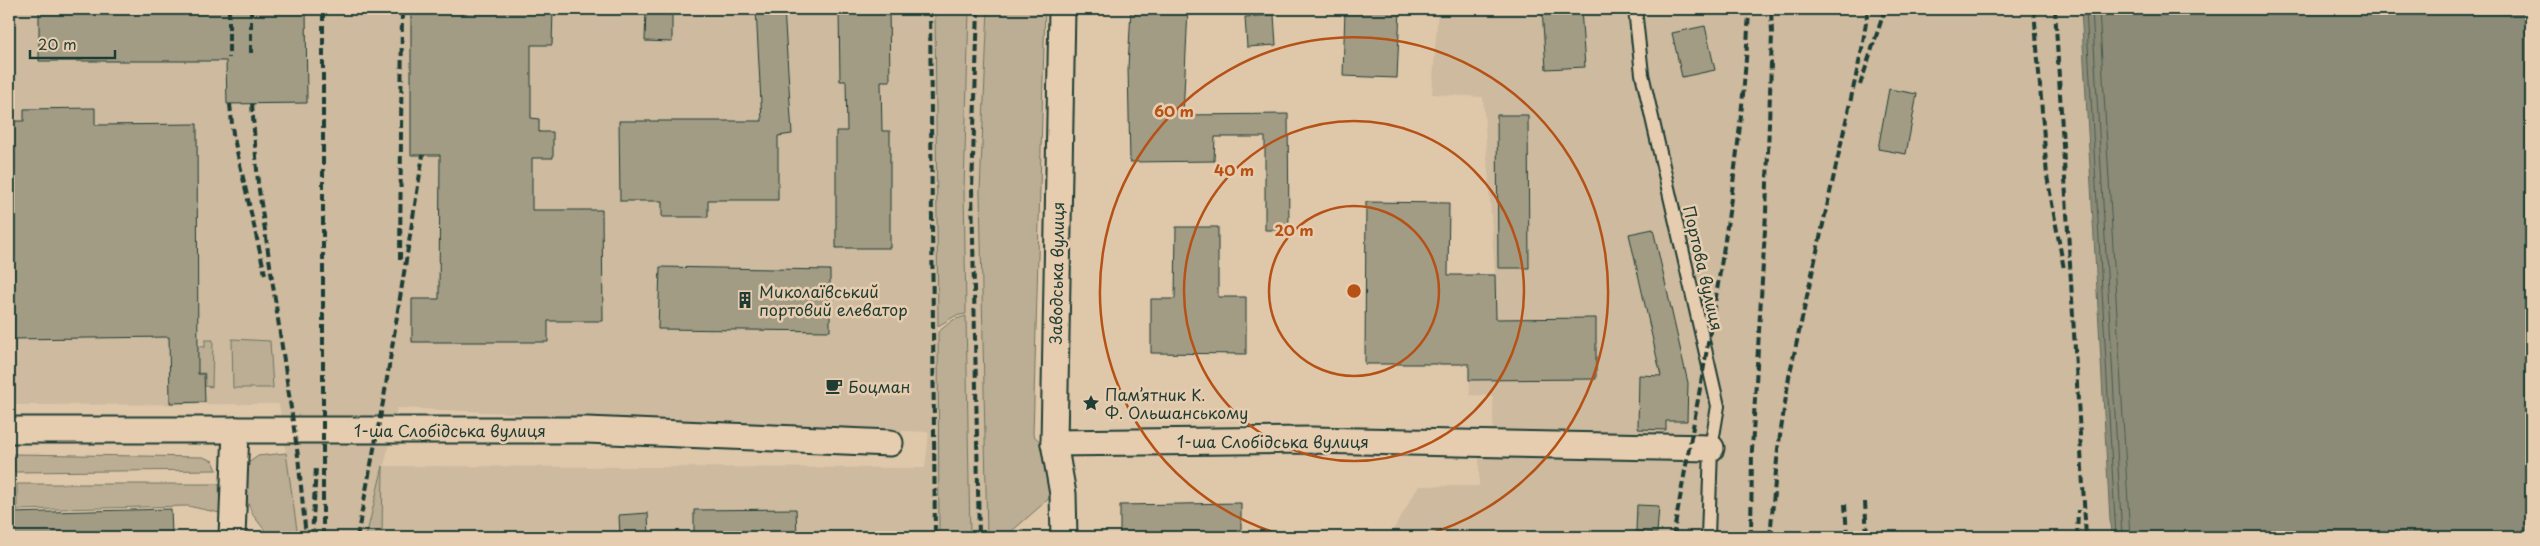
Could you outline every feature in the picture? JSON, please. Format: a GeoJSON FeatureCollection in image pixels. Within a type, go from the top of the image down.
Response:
{"type":"FeatureCollection","features":[{"type":"Feature","properties":{"kind":"street","name":"Заводська вулиця"},"geometry":{"type":"LineString","coordinates":[[1062,9],[1054,443],[1063,494],[1064,537]]}},
{"type":"Feature","properties":{"kind":"street","name":"1-ша Слобідська вулиця"},"geometry":{"type":"LineString","coordinates":[[9,430],[587,430],[890,443]]}},
{"type":"Feature","properties":{"kind":"street"},"geometry":{"type":"LineString","coordinates":[[232,537],[236,430]]}},
{"type":"Feature","properties":{"kind":"street","name":"1-ша Слобідська вулиця"},"geometry":{"type":"LineString","coordinates":[[1054,443],[1310,440],[1493,442],[1712,448]]}},
{"type":"Feature","properties":{"kind":"lane","name":"Портова вулиця"},"geometry":{"type":"LineString","coordinates":[[1635,9],[1642,74],[1718,406],[1712,448],[1708,537]]}},
{"type":"Feature","properties":{"kind":"shaded area"},"geometry":{"type":"Polygon","coordinates":[[[9,9],[935,9],[939,537],[382,537],[382,469],[366,537],[298,537],[279,404],[9,405],[9,9]],[[397,408],[384,466],[925,468],[929,432],[397,408]]]}},
{"type":"Feature","properties":{"kind":"shaded area"},"geometry":{"type":"Polygon","coordinates":[[[935,9],[969,9],[964,189],[966,314],[955,316],[938,326],[935,9]]]}},
{"type":"Feature","properties":{"kind":"shaded area"},"geometry":{"type":"Polygon","coordinates":[[[969,9],[988,9],[980,191],[987,537],[970,537],[964,189],[969,9]]]}},
{"type":"Feature","properties":{"kind":"shaded area"},"geometry":{"type":"Polygon","coordinates":[[[988,9],[1045,9],[1033,435],[1049,450],[1052,496],[1012,531],[1012,537],[987,537],[980,191],[988,9]]]}},
{"type":"Feature","properties":{"kind":"shaded area"},"geometry":{"type":"Polygon","coordinates":[[[1438,9],[2081,9],[2111,537],[1389,537],[1419,486],[1479,486],[1479,458],[1493,457],[1493,396],[1470,395],[1469,316],[1475,316],[1475,275],[1495,274],[1483,97],[1432,94],[1438,9]]]}},
{"type":"Feature","properties":{"kind":"shaded area"},"geometry":{"type":"Polygon","coordinates":[[[966,316],[970,537],[939,537],[938,332],[953,320],[966,316]]]}},
{"type":"Feature","properties":{"kind":"shaded area"},"geometry":{"type":"Polygon","coordinates":[[[232,339],[270,341],[273,388],[233,388],[232,339]]]}},
{"type":"Feature","properties":{"kind":"shaded area"},"geometry":{"type":"Polygon","coordinates":[[[205,340],[213,340],[212,387],[205,386],[205,373],[172,374],[174,345],[205,347],[205,340]]]}},
{"type":"Feature","properties":{"kind":"shaded area"},"geometry":{"type":"Polygon","coordinates":[[[286,453],[298,537],[270,537],[253,515],[244,494],[244,466],[258,456],[286,453]]]}},
{"type":"Feature","properties":{"kind":"shaded area"},"geometry":{"type":"Polygon","coordinates":[[[13,454],[203,457],[213,461],[217,470],[14,472],[13,454]]]}},
{"type":"Feature","properties":{"kind":"shaded area"},"geometry":{"type":"Polygon","coordinates":[[[383,466],[382,537],[366,537],[383,466]]]}},
{"type":"Feature","properties":{"kind":"shaded area"},"geometry":{"type":"Polygon","coordinates":[[[17,484],[219,484],[220,513],[188,506],[17,510],[17,484]]]}},
{"type":"Feature","properties":{"kind":"water"},"geometry":{"type":"Polygon","coordinates":[[[2081,9],[2531,9],[2531,537],[2111,537],[2081,9]]]}},
{"type":"Feature","properties":{"kind":"building"},"geometry":{"type":"Polygon","coordinates":[[[39,9],[306,9],[307,103],[227,104],[226,61],[39,61],[39,9]]]}},
{"type":"Feature","properties":{"kind":"building"},"geometry":{"type":"Polygon","coordinates":[[[411,9],[553,9],[552,45],[531,45],[531,118],[539,119],[539,132],[553,132],[553,158],[532,158],[532,210],[602,210],[603,321],[548,321],[548,342],[412,342],[412,299],[439,299],[440,155],[411,155],[411,9]]]}},
{"type":"Feature","properties":{"kind":"building"},"geometry":{"type":"Polygon","coordinates":[[[646,9],[672,9],[672,42],[645,41],[646,9]]]}},
{"type":"Feature","properties":{"kind":"building"},"geometry":{"type":"Polygon","coordinates":[[[756,9],[784,9],[792,134],[778,136],[778,200],[708,200],[708,217],[662,217],[662,201],[620,201],[619,121],[762,121],[756,9]]]}},
{"type":"Feature","properties":{"kind":"building"},"geometry":{"type":"Polygon","coordinates":[[[839,9],[889,9],[890,81],[881,81],[882,131],[890,131],[890,248],[836,248],[836,131],[847,131],[846,81],[840,81],[839,9]]]}},
{"type":"Feature","properties":{"kind":"building"},"geometry":{"type":"Polygon","coordinates":[[[1131,9],[1188,9],[1183,115],[1288,114],[1289,230],[1265,230],[1265,137],[1215,137],[1214,161],[1130,162],[1128,67],[1131,9]]]}},
{"type":"Feature","properties":{"kind":"building"},"geometry":{"type":"Polygon","coordinates":[[[1345,9],[1400,9],[1397,78],[1343,76],[1345,9]]]}},
{"type":"Feature","properties":{"kind":"building"},"geometry":{"type":"Polygon","coordinates":[[[1542,9],[1581,9],[1585,67],[1546,69],[1542,9]]]}},
{"type":"Feature","properties":{"kind":"building"},"geometry":{"type":"Polygon","coordinates":[[[1274,15],[1276,45],[1247,47],[1245,17],[1274,15]]]}},
{"type":"Feature","properties":{"kind":"building"},"geometry":{"type":"Polygon","coordinates":[[[1705,26],[1715,70],[1682,77],[1672,33],[1705,26]]]}},
{"type":"Feature","properties":{"kind":"building"},"geometry":{"type":"Polygon","coordinates":[[[1889,89],[1917,94],[1906,154],[1878,149],[1889,89]]]}},
{"type":"Feature","properties":{"kind":"building"},"geometry":{"type":"Polygon","coordinates":[[[95,108],[95,125],[197,124],[198,374],[204,374],[205,402],[170,403],[169,337],[9,339],[9,121],[24,121],[24,109],[95,108]]]}},
{"type":"Feature","properties":{"kind":"building"},"geometry":{"type":"Polygon","coordinates":[[[1497,115],[1528,115],[1529,268],[1498,268],[1497,115]]]}},
{"type":"Feature","properties":{"kind":"building"},"geometry":{"type":"Polygon","coordinates":[[[1366,202],[1449,203],[1448,275],[1495,275],[1496,319],[1596,318],[1596,379],[1469,380],[1469,364],[1365,364],[1366,202]]]}},
{"type":"Feature","properties":{"kind":"building"},"geometry":{"type":"Polygon","coordinates":[[[1176,227],[1218,227],[1218,297],[1246,297],[1246,354],[1151,353],[1151,299],[1175,299],[1176,227]]]}},
{"type":"Feature","properties":{"kind":"building"},"geometry":{"type":"Polygon","coordinates":[[[1653,229],[1688,383],[1687,421],[1666,421],[1666,430],[1638,429],[1639,375],[1661,376],[1629,234],[1653,229]]]}},
{"type":"Feature","properties":{"kind":"building","name":"Миколаївський портовий елеватор"},"geometry":{"type":"Polygon","coordinates":[[[660,267],[830,270],[830,331],[658,329],[660,267]]]}},
{"type":"Feature","properties":{"kind":"building"},"geometry":{"type":"Polygon","coordinates":[[[1241,503],[1241,537],[1120,537],[1120,505],[1241,503]]]}},
{"type":"Feature","properties":{"kind":"building"},"geometry":{"type":"Polygon","coordinates":[[[1637,505],[1659,506],[1657,533],[1636,531],[1637,505]]]}},
{"type":"Feature","properties":{"kind":"building"},"geometry":{"type":"Polygon","coordinates":[[[171,509],[172,535],[157,537],[9,537],[9,513],[171,509]]]}},
{"type":"Feature","properties":{"kind":"building"},"geometry":{"type":"Polygon","coordinates":[[[796,509],[797,537],[694,537],[694,510],[796,509]]]}},
{"type":"Feature","properties":{"kind":"building"},"geometry":{"type":"Polygon","coordinates":[[[648,513],[649,537],[620,537],[619,515],[648,513]]]}},
{"type":"Feature","properties":{"kind":"railway"},"geometry":{"type":"LineString","coordinates":[[229,9],[229,58]]}},
{"type":"Feature","properties":{"kind":"railway"},"geometry":{"type":"LineString","coordinates":[[251,9],[251,57]]}},
{"type":"Feature","properties":{"kind":"railway"},"geometry":{"type":"LineString","coordinates":[[323,9],[323,537]]}},
{"type":"Feature","properties":{"kind":"railway"},"geometry":{"type":"LineString","coordinates":[[400,260],[402,9]]}},
{"type":"Feature","properties":{"kind":"railway"},"geometry":{"type":"LineString","coordinates":[[930,9],[935,537]]}},
{"type":"Feature","properties":{"kind":"railway"},"geometry":{"type":"LineString","coordinates":[[978,9],[972,189],[979,537]]}},
{"type":"Feature","properties":{"kind":"railway"},"geometry":{"type":"LineString","coordinates":[[1673,537],[1709,340],[1730,208],[1745,75],[1749,9]]}},
{"type":"Feature","properties":{"kind":"railway"},"geometry":{"type":"LineString","coordinates":[[1751,537],[1752,450],[1766,213],[1772,33],[1771,9]]}},
{"type":"Feature","properties":{"kind":"railway"},"geometry":{"type":"LineString","coordinates":[[1770,537],[1778,449],[1789,377],[1862,49],[1868,9]]}},
{"type":"Feature","properties":{"kind":"railway"},"geometry":{"type":"LineString","coordinates":[[1860,85],[1885,9]]}},
{"type":"Feature","properties":{"kind":"railway"},"geometry":{"type":"LineString","coordinates":[[2034,9],[2047,176],[2064,269]]}},
{"type":"Feature","properties":{"kind":"railway"},"geometry":{"type":"LineString","coordinates":[[2055,9],[2086,537]]}},
{"type":"Feature","properties":{"kind":"railway"},"geometry":{"type":"LineString","coordinates":[[230,104],[233,134],[265,274]]}},
{"type":"Feature","properties":{"kind":"railway"},"geometry":{"type":"LineString","coordinates":[[252,104],[258,183],[298,456],[306,537]]}},
{"type":"Feature","properties":{"kind":"railway"},"geometry":{"type":"LineString","coordinates":[[357,537],[384,397],[423,155]]}},
{"type":"Feature","properties":{"kind":"railway"},"geometry":{"type":"LineString","coordinates":[[312,537],[316,467]]}},
{"type":"Feature","properties":{"kind":"railway"},"geometry":{"type":"LineString","coordinates":[[1865,502],[1867,537]]}},
{"type":"Feature","properties":{"kind":"railway"},"geometry":{"type":"LineString","coordinates":[[1845,504],[1847,537]]}},
{"type":"Feature","properties":{"kind":"railway"},"geometry":{"type":"LineString","coordinates":[[2077,537],[2078,510]]}},
{"type":"Feature","properties":{"kind":"place","name":"Миколаївський портовий елеватор"},"geometry":{"type":"Point","coordinates":[745,300]}},
{"type":"Feature","properties":{"kind":"place","name":"Боцман"},"geometry":{"type":"Point","coordinates":[834,386]}},
{"type":"Feature","properties":{"kind":"place","name":"Пам’ятник К. Ф. Ольшанському"},"geometry":{"type":"Point","coordinates":[1091,403]}}]}
